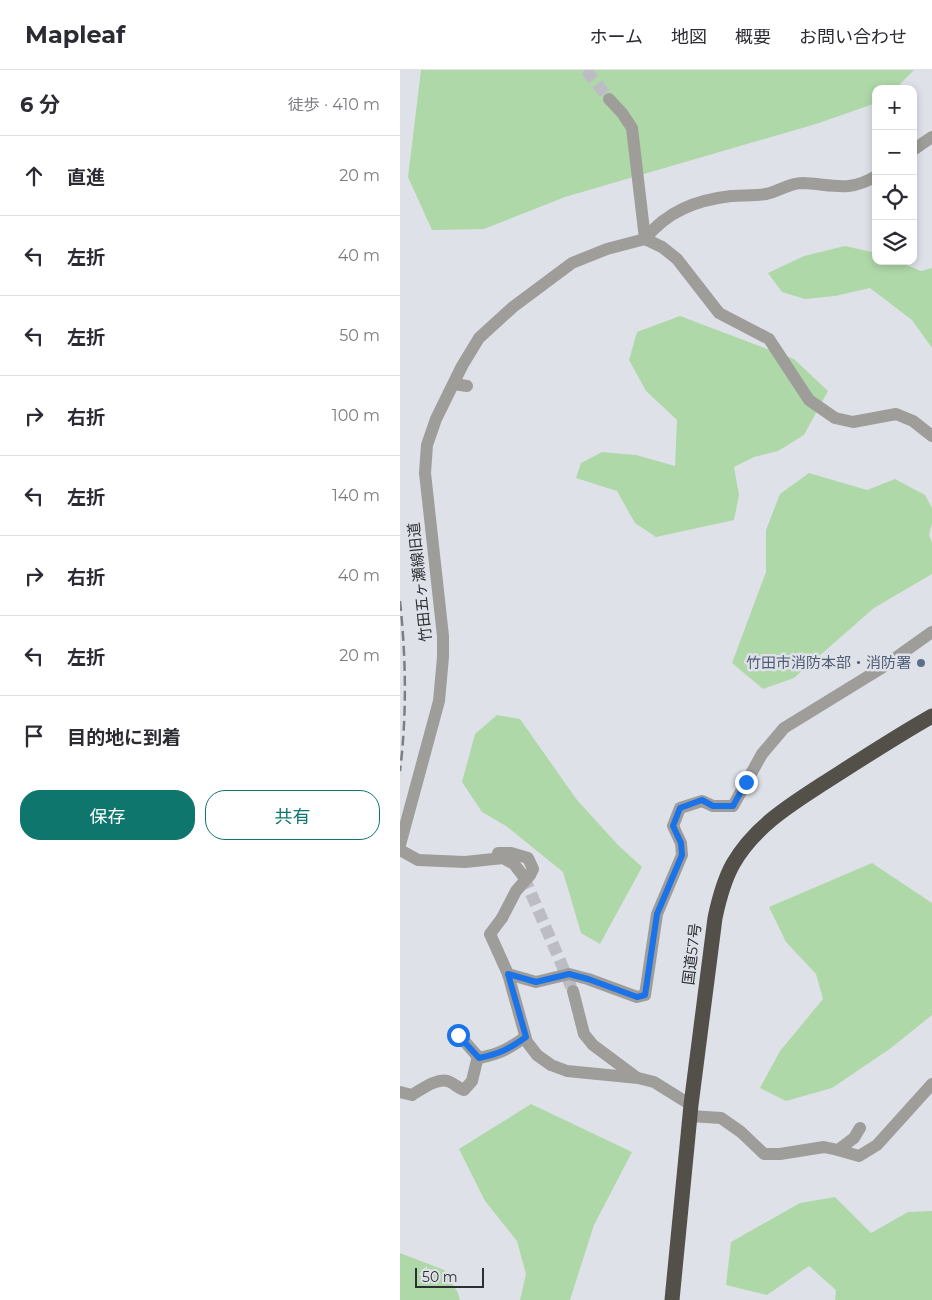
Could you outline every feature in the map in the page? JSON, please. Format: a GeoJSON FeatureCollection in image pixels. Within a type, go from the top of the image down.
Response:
{"type":"FeatureCollection","features":[{"type":"Feature","properties":{"kind":"highway","name":"国道57号"},"geometry":{"type":"LineString","coordinates":[[672,1300],[690,1110],[714,918],[721,892],[734,863],[752,838],[787,808],[847,768],[932,716]]}},
{"type":"Feature","properties":{"kind":"street"},"geometry":{"type":"LineString","coordinates":[[609,100],[622,113],[632,128],[645,238]]}},
{"type":"Feature","properties":{"kind":"street"},"geometry":{"type":"LineString","coordinates":[[917,147],[932,136]]}},
{"type":"Feature","properties":{"kind":"street"},"geometry":{"type":"LineString","coordinates":[[645,238],[667,217],[684,208],[705,201],[766,194],[800,183],[857,186],[872,178]]}},
{"type":"Feature","properties":{"kind":"street"},"geometry":{"type":"LineString","coordinates":[[645,238],[662,246],[678,258],[719,313],[769,339],[809,400],[835,418],[853,422],[896,414],[912,420],[932,436]]}},
{"type":"Feature","properties":{"kind":"street","name":"竹田五ヶ瀬線旧道"},"geometry":{"type":"LineString","coordinates":[[400,845],[439,701],[443,658],[443,636],[425,473],[428,444],[433,427],[479,338],[513,306],[572,263],[607,249],[645,238]]}},
{"type":"Feature","properties":{"kind":"street"},"geometry":{"type":"LineString","coordinates":[[454,384],[467,386]]}},
{"type":"Feature","properties":{"kind":"street"},"geometry":{"type":"LineString","coordinates":[[508,974],[536,982],[569,974],[637,997],[645,995],[657,914],[682,855],[681,843],[673,826],[680,808],[702,800],[713,806],[733,806],[762,754],[784,728],[880,669],[932,632]]}},
{"type":"Feature","properties":{"kind":"street"},"geometry":{"type":"LineString","coordinates":[[400,850],[418,860],[465,862],[488,860],[488,854],[511,853],[528,858],[533,869],[516,891],[502,918],[490,934],[508,974],[527,1042],[537,1055],[551,1065],[567,1071],[638,1078],[654,1082],[690,1110],[722,1118],[741,1132],[764,1154],[780,1154],[824,1147],[859,1156],[877,1145],[932,1084]]}},
{"type":"Feature","properties":{"kind":"street"},"geometry":{"type":"LineString","coordinates":[[573,991],[584,1034],[593,1045],[638,1078]]}},
{"type":"Feature","properties":{"kind":"street"},"geometry":{"type":"LineString","coordinates":[[458,1035],[479,1058],[497,1055],[526,1037]]}},
{"type":"Feature","properties":{"kind":"street"},"geometry":{"type":"LineString","coordinates":[[400,1092],[412,1095],[440,1080],[449,1081],[464,1090],[472,1082],[478,1056]]}},
{"type":"Feature","properties":{"kind":"street"},"geometry":{"type":"LineString","coordinates":[[838,1150],[854,1138],[860,1128]]}},
{"type":"Feature","properties":{"kind":"green space"},"geometry":{"type":"Polygon","coordinates":[[[421,70],[914,70],[899,85],[872,85],[872,104],[816,124],[565,197],[484,229],[432,230],[408,177],[421,70]]]}},
{"type":"Feature","properties":{"kind":"green space"},"geometry":{"type":"Polygon","coordinates":[[[845,246],[872,252],[872,265],[907,265],[921,271],[932,268],[932,348],[912,320],[870,288],[835,296],[805,299],[782,292],[768,273],[804,256],[845,246]]]}},
{"type":"Feature","properties":{"kind":"green space"},"geometry":{"type":"Polygon","coordinates":[[[680,316],[794,359],[828,391],[804,435],[778,451],[754,457],[734,467],[739,495],[734,520],[656,537],[635,523],[617,491],[576,478],[581,463],[602,452],[636,455],[675,466],[677,420],[646,391],[629,360],[637,332],[680,316]]]}},
{"type":"Feature","properties":{"kind":"green space"},"geometry":{"type":"Polygon","coordinates":[[[809,473],[867,490],[895,479],[925,495],[932,508],[932,523],[929,535],[932,543],[932,574],[874,608],[794,678],[763,689],[732,663],[766,572],[766,530],[780,494],[809,473]]]}},
{"type":"Feature","properties":{"kind":"green space"},"geometry":{"type":"Polygon","coordinates":[[[497,715],[520,719],[577,800],[618,845],[642,867],[600,944],[581,933],[563,872],[506,826],[482,812],[462,782],[475,734],[497,715]]]}},
{"type":"Feature","properties":{"kind":"green space"},"geometry":{"type":"Polygon","coordinates":[[[872,863],[932,903],[932,1015],[891,1048],[832,1088],[786,1101],[760,1088],[780,1051],[823,999],[816,974],[786,942],[769,907],[872,863]]]}},
{"type":"Feature","properties":{"kind":"green space"},"geometry":{"type":"Polygon","coordinates":[[[531,1104],[632,1152],[594,1225],[570,1300],[520,1300],[526,1274],[517,1241],[485,1201],[459,1149],[531,1104]]]}},
{"type":"Feature","properties":{"kind":"green space"},"geometry":{"type":"Polygon","coordinates":[[[835,1197],[871,1233],[908,1212],[932,1211],[932,1300],[835,1300],[836,1290],[809,1266],[767,1295],[726,1285],[731,1242],[800,1203],[835,1197]]]}},
{"type":"Feature","properties":{"kind":"green space"},"geometry":{"type":"Polygon","coordinates":[[[400,1253],[444,1270],[458,1293],[460,1300],[400,1300],[400,1253]]]}},
{"type":"Feature","properties":{"kind":"tunnel"},"geometry":{"type":"LineString","coordinates":[[586,70],[609,99]]}},
{"type":"Feature","properties":{"kind":"tunnel"},"geometry":{"type":"LineString","coordinates":[[524,877],[573,991]]}},
{"type":"Feature","properties":{"kind":"railway"},"geometry":{"type":"LineString","coordinates":[[400,601],[405,686],[400,771]]}},
{"type":"Feature","properties":{"kind":"place","name":"竹田市消防本部・消防署"},"geometry":{"type":"Point","coordinates":[921,663]}},
{"type":"Feature","properties":{"kind":"route"},"geometry":{"type":"LineString","coordinates":[[458,1035],[479,1058],[497,1055],[526,1037],[508,974],[536,982],[569,974],[621,990],[637,997],[645,995],[657,914],[682,855],[681,843],[673,826],[680,808],[702,800],[713,806],[733,806],[746,782]]}}]}
